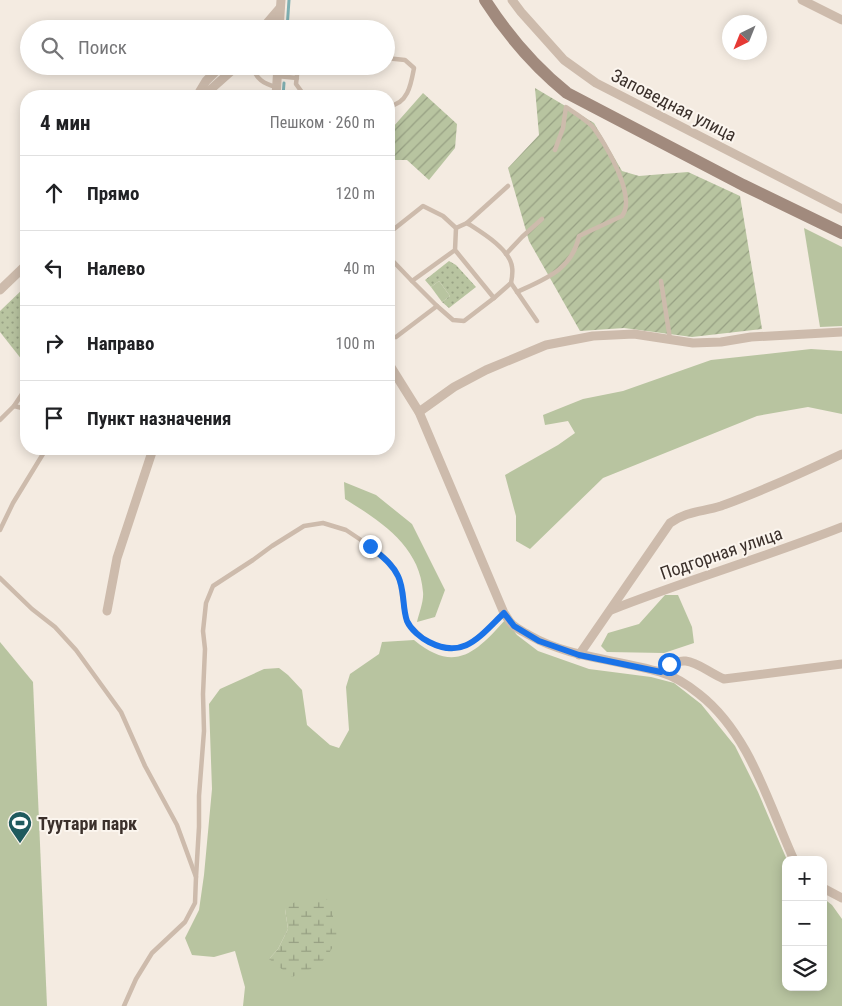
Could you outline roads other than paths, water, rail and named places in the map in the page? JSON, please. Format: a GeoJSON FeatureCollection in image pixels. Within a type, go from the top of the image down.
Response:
{"type":"FeatureCollection","features":[{"type":"Feature","properties":{"kind":"street"},"geometry":{"type":"LineString","coordinates":[[485,0],[535,65],[567,93],[743,185],[842,233]]}},
{"type":"Feature","properties":{"kind":"street","name":"Заповедная улица"},"geometry":{"type":"LineString","coordinates":[[512,0],[564,60],[596,83],[842,209]]}},
{"type":"Feature","properties":{"kind":"street"},"geometry":{"type":"LineString","coordinates":[[802,0],[842,20]]}},
{"type":"Feature","properties":{"kind":"street"},"geometry":{"type":"LineString","coordinates":[[268,20],[280,4]]}},
{"type":"Feature","properties":{"kind":"street"},"geometry":{"type":"LineString","coordinates":[[279,20],[280,4]]}},
{"type":"Feature","properties":{"kind":"street"},"geometry":{"type":"LineString","coordinates":[[201,90],[212,75]]}},
{"type":"Feature","properties":{"kind":"street"},"geometry":{"type":"LineString","coordinates":[[210,90],[227,75]]}},
{"type":"Feature","properties":{"kind":"street"},"geometry":{"type":"LineString","coordinates":[[276,90],[277,75]]}},
{"type":"Feature","properties":{"kind":"street"},"geometry":{"type":"LineString","coordinates":[[0,290],[20,271]]}},
{"type":"Feature","properties":{"kind":"street"},"geometry":{"type":"LineString","coordinates":[[419,412],[454,387],[486,370],[546,345],[593,336],[634,334],[693,344],[751,337],[842,332]]}},
{"type":"Feature","properties":{"kind":"street"},"geometry":{"type":"LineString","coordinates":[[395,374],[419,412],[504,613],[514,626],[539,641],[579,655],[661,672],[699,694],[718,711],[736,733],[758,776],[792,856]]}},
{"type":"Feature","properties":{"kind":"street"},"geometry":{"type":"LineString","coordinates":[[579,655],[670,523],[681,515],[719,506],[788,479],[842,454]]}},
{"type":"Feature","properties":{"kind":"street"},"geometry":{"type":"LineString","coordinates":[[107,611],[117,558],[151,455]]}},
{"type":"Feature","properties":{"kind":"street","name":"Подгорная улица"},"geometry":{"type":"LineString","coordinates":[[610,610],[665,589],[791,547],[842,527]]}},
{"type":"Feature","properties":{"kind":"street"},"geometry":{"type":"LineString","coordinates":[[661,672],[669,664],[681,660],[696,663],[724,680],[842,664]]}},
{"type":"Feature","properties":{"kind":"street"},"geometry":{"type":"LineString","coordinates":[[827,890],[842,898]]}},
{"type":"Feature","properties":{"kind":"lane"},"geometry":{"type":"LineString","coordinates":[[395,59],[405,60],[414,68],[412,83],[407,95],[401,102],[395,104]]}},
{"type":"Feature","properties":{"kind":"lane"},"geometry":{"type":"LineString","coordinates":[[256,75],[273,90]]}},
{"type":"Feature","properties":{"kind":"lane"},"geometry":{"type":"LineString","coordinates":[[288,75],[297,78]]}},
{"type":"Feature","properties":{"kind":"lane"},"geometry":{"type":"LineString","coordinates":[[297,75],[296,84],[300,90]]}},
{"type":"Feature","properties":{"kind":"lane"},"geometry":{"type":"LineString","coordinates":[[517,292],[547,278],[565,266],[576,248],[579,236],[622,216],[625,212],[626,203],[622,180],[609,153],[591,126],[566,107],[563,128],[554,150]]}},
{"type":"Feature","properties":{"kind":"lane"},"geometry":{"type":"LineString","coordinates":[[456,228],[467,223],[508,186]]}},
{"type":"Feature","properties":{"kind":"lane"},"geometry":{"type":"LineString","coordinates":[[395,228],[423,206],[444,216],[456,228],[455,250],[494,298]]}},
{"type":"Feature","properties":{"kind":"lane"},"geometry":{"type":"LineString","coordinates":[[506,254],[542,219]]}},
{"type":"Feature","properties":{"kind":"lane"},"geometry":{"type":"LineString","coordinates":[[467,223],[484,234],[506,254],[512,266],[511,284],[537,321]]}},
{"type":"Feature","properties":{"kind":"lane"},"geometry":{"type":"LineString","coordinates":[[412,281],[455,250]]}},
{"type":"Feature","properties":{"kind":"lane"},"geometry":{"type":"LineString","coordinates":[[395,263],[453,320],[464,320],[511,284]]}},
{"type":"Feature","properties":{"kind":"lane"},"geometry":{"type":"LineString","coordinates":[[661,281],[670,340]]}},
{"type":"Feature","properties":{"kind":"lane"},"geometry":{"type":"LineString","coordinates":[[396,337],[437,306]]}},
{"type":"Feature","properties":{"kind":"lane"},"geometry":{"type":"LineString","coordinates":[[0,420],[20,397]]}},
{"type":"Feature","properties":{"kind":"lane"},"geometry":{"type":"LineString","coordinates":[[14,406],[20,408]]}},
{"type":"Feature","properties":{"kind":"lane"},"geometry":{"type":"LineString","coordinates":[[0,530],[13,503],[42,455]]}},
{"type":"Feature","properties":{"kind":"lane"},"geometry":{"type":"LineString","coordinates":[[124,1006],[136,979],[152,953],[185,922],[194,903],[204,731],[205,649],[203,631],[206,604],[213,586],[304,526],[323,523],[346,530],[370,546],[391,564],[399,577],[408,624],[425,640],[437,646],[449,649],[460,648],[472,642],[504,613]]}},
{"type":"Feature","properties":{"kind":"lane"},"geometry":{"type":"LineString","coordinates":[[0,578],[32,609],[55,627],[80,654],[121,712],[177,826],[196,877]]}},
{"type":"Feature","properties":{"kind":"waterway"},"geometry":{"type":"LineString","coordinates":[[288,20],[289,0]]}},
{"type":"Feature","properties":{"kind":"waterway"},"geometry":{"type":"LineString","coordinates":[[283,90],[284,83]]}},
{"type":"Feature","properties":{"kind":"place","name":"Туутари парк"},"geometry":{"type":"Point","coordinates":[20,844]}}]}
